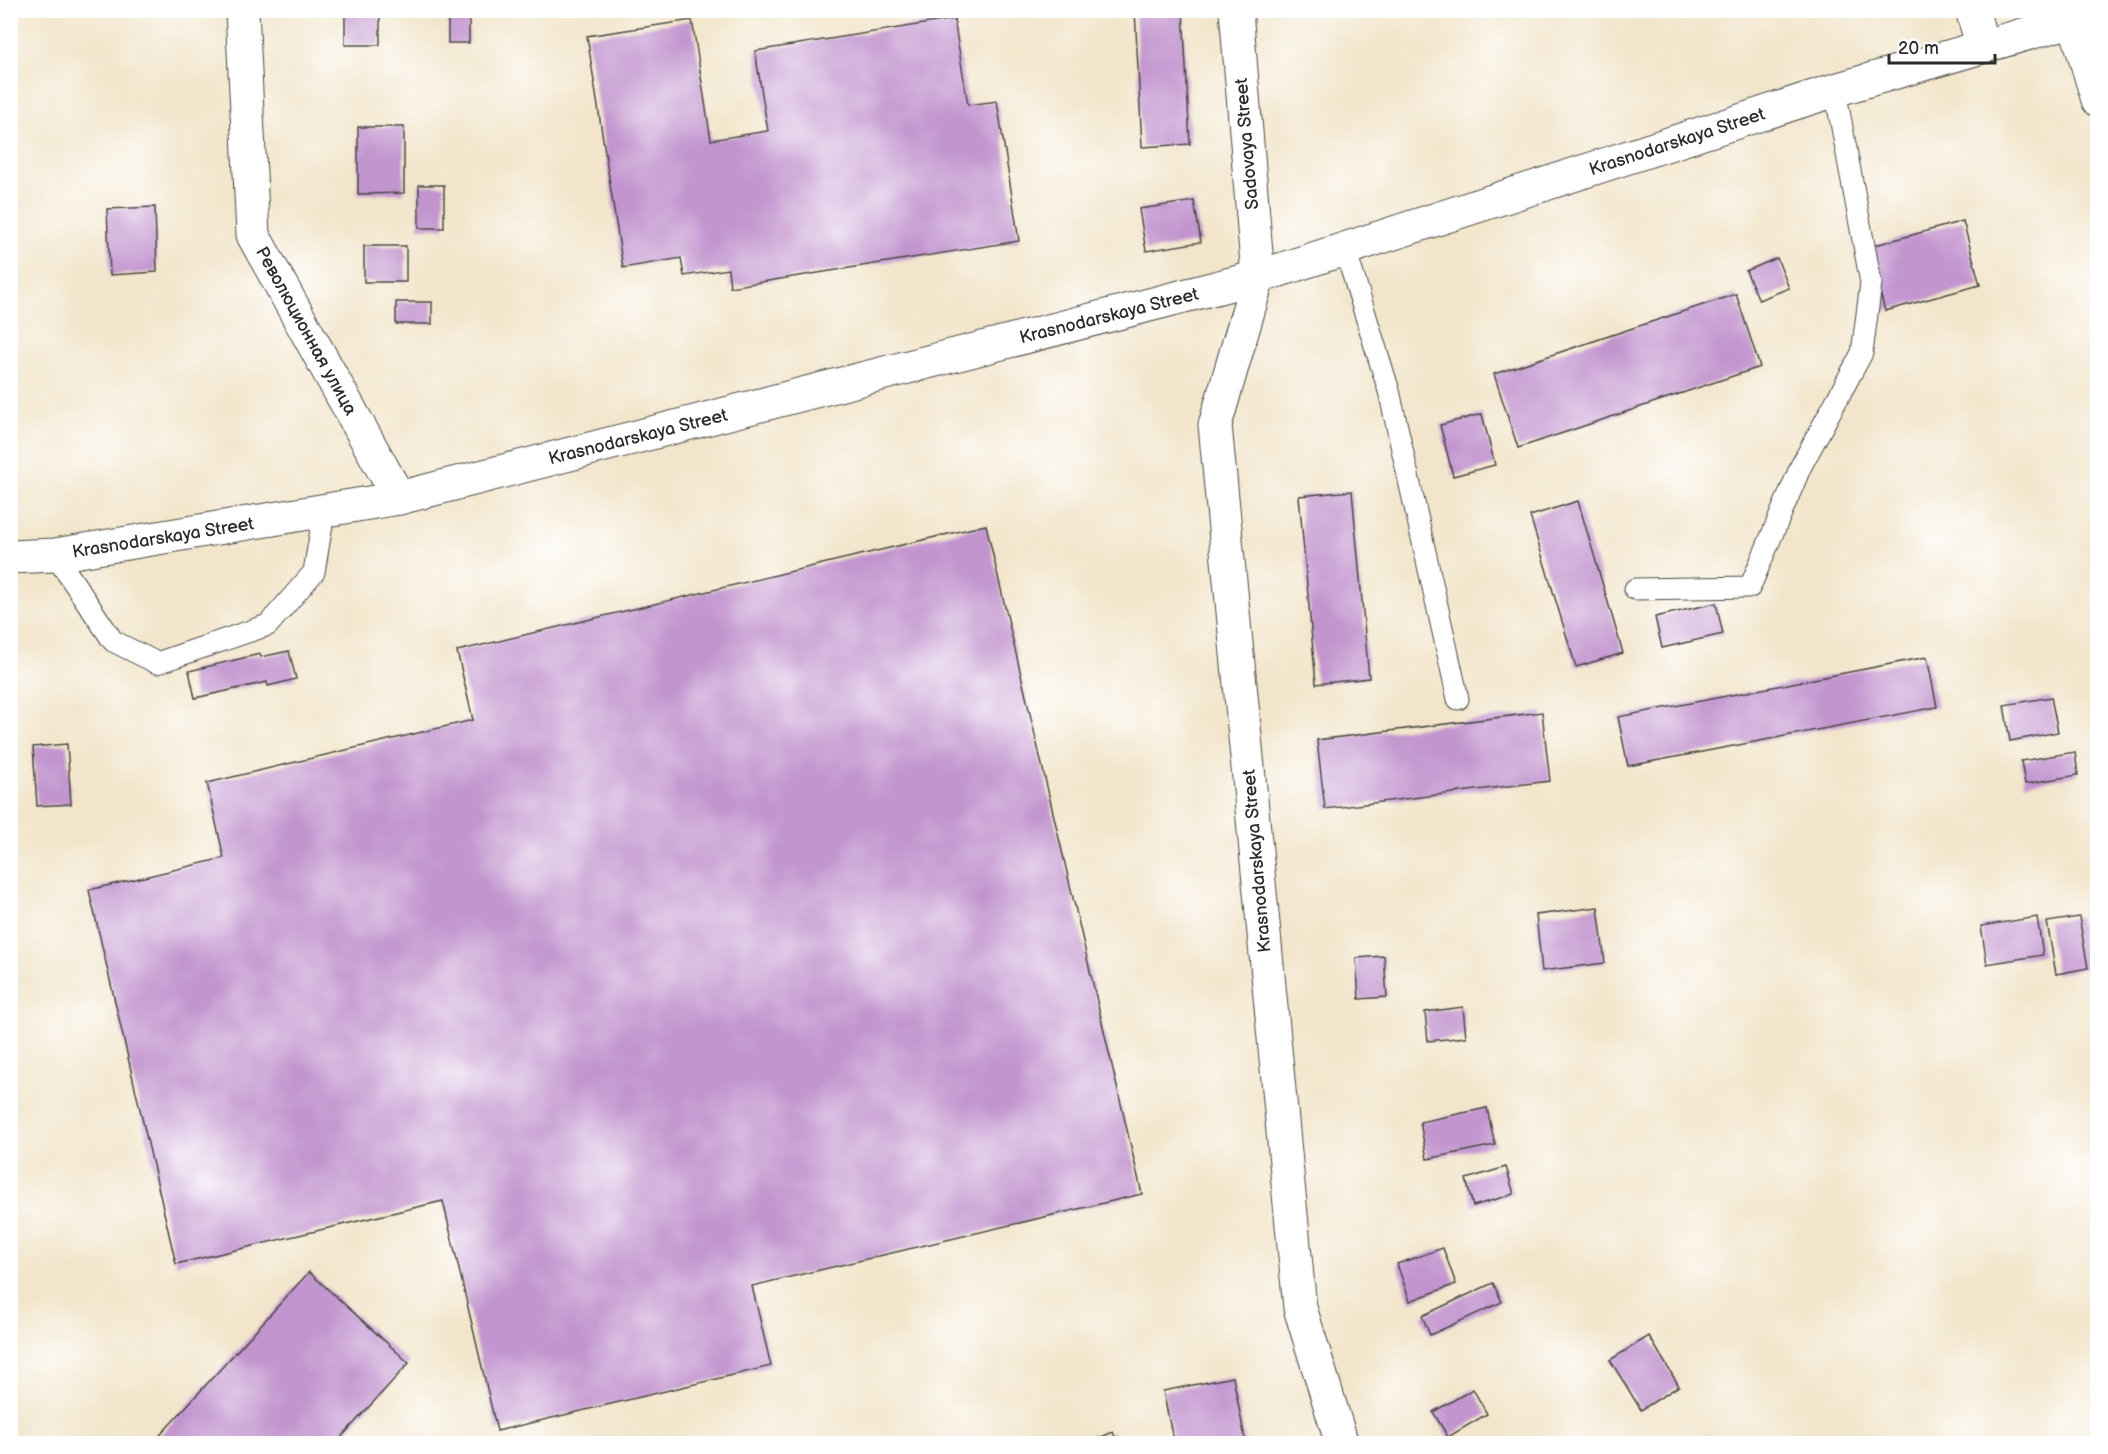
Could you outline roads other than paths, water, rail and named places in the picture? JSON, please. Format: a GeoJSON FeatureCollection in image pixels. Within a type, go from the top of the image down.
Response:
{"type":"FeatureCollection","features":[{"type":"Feature","properties":{"kind":"street","name":"Революционная улица"},"geometry":{"type":"LineString","coordinates":[[242,10],[253,235],[399,498]]}},
{"type":"Feature","properties":{"kind":"street","name":"Sadovaya Street"},"geometry":{"type":"LineString","coordinates":[[1236,10],[1258,277]]}},
{"type":"Feature","properties":{"kind":"street"},"geometry":{"type":"LineString","coordinates":[[1972,10],[1983,47]]}},
{"type":"Feature","properties":{"kind":"street","name":"Krasnodarskaya Street"},"geometry":{"type":"LineString","coordinates":[[10,557],[55,555],[399,498],[1258,277],[1836,90],[2086,18]]}},
{"type":"Feature","properties":{"kind":"street"},"geometry":{"type":"LineString","coordinates":[[2086,18],[2097,100]]}},
{"type":"Feature","properties":{"kind":"street","name":"Krasnodarskaya Street"},"geometry":{"type":"LineString","coordinates":[[1258,277],[1215,424],[1300,1308],[1342,1443]]}},
{"type":"Feature","properties":{"kind":"lane"},"geometry":{"type":"LineString","coordinates":[[1635,589],[1750,587],[1801,466],[1862,353],[1871,283],[1836,90]]}},
{"type":"Feature","properties":{"kind":"lane"},"geometry":{"type":"LineString","coordinates":[[1345,249],[1389,391],[1458,699]]}},
{"type":"Feature","properties":{"kind":"lane"},"geometry":{"type":"LineString","coordinates":[[55,555],[113,641],[157,663],[268,625],[314,572],[324,512]]}}]}
